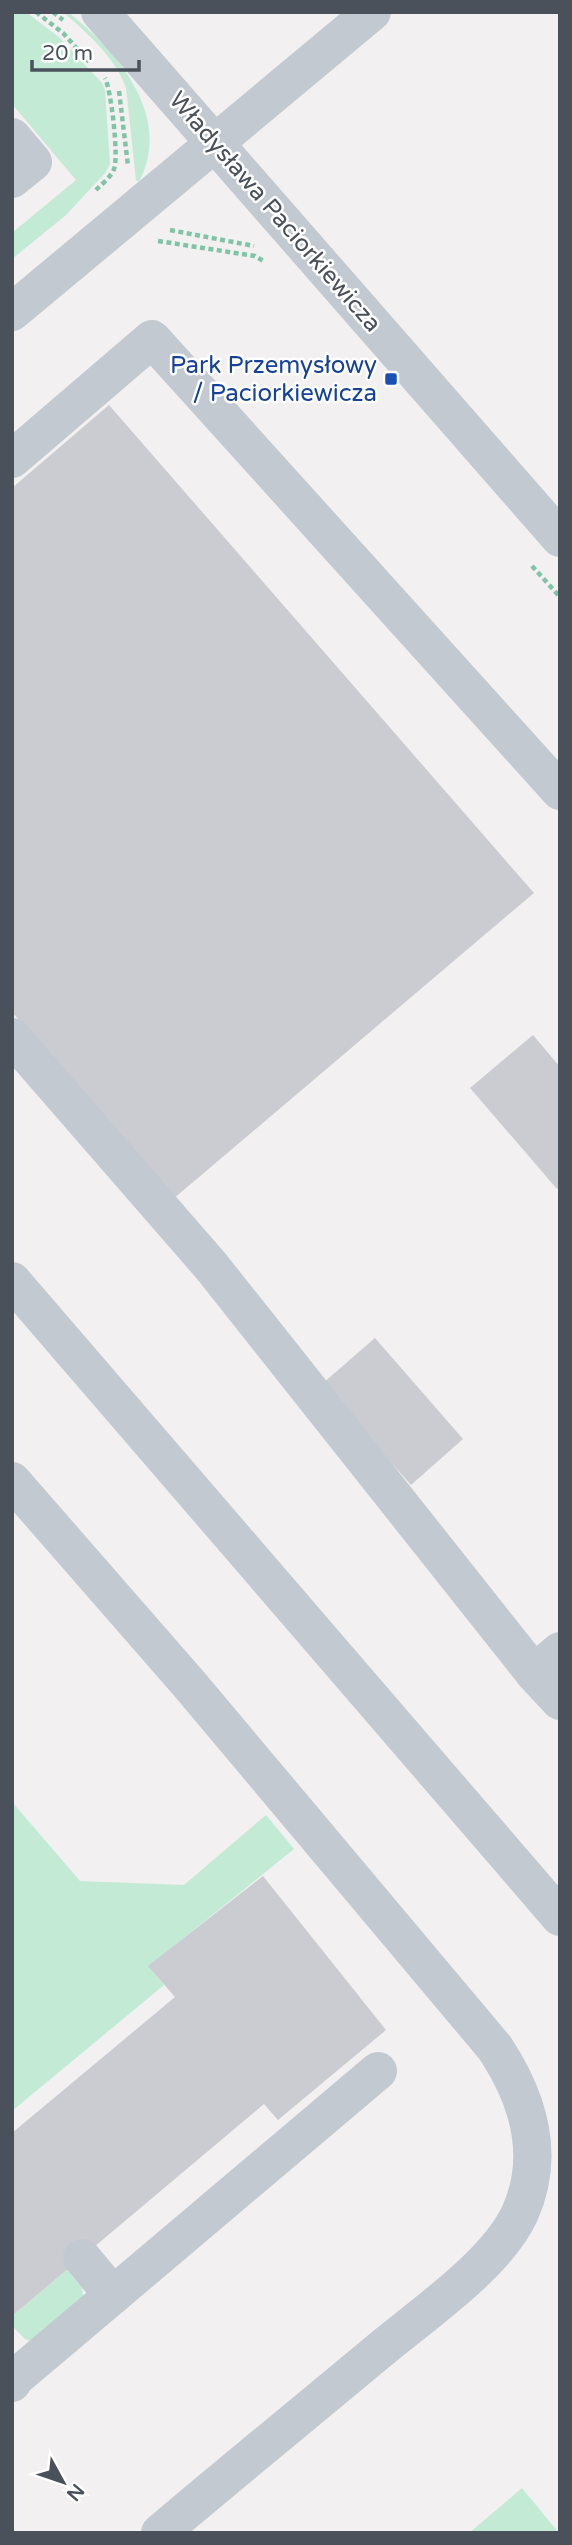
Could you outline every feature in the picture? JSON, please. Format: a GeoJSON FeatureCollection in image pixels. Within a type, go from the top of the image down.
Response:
{"type":"FeatureCollection","features":[{"type":"Feature","properties":{"kind":"street"},"geometry":{"type":"LineString","coordinates":[[12,312],[372,12]]}},
{"type":"Feature","properties":{"kind":"street","name":"Władysława Paciorkiewicza"},"geometry":{"type":"LineString","coordinates":[[86,19],[215,144],[560,538]]}},
{"type":"Feature","properties":{"kind":"street"},"geometry":{"type":"LineString","coordinates":[[12,137],[33,162],[12,179]]}},
{"type":"Feature","properties":{"kind":"street"},"geometry":{"type":"LineString","coordinates":[[12,459],[152,339],[560,791]]}},
{"type":"Feature","properties":{"kind":"street"},"geometry":{"type":"LineString","coordinates":[[12,1037],[211,1266],[547,1662],[560,1702]]}},
{"type":"Feature","properties":{"kind":"street"},"geometry":{"type":"LineString","coordinates":[[12,1280],[560,1917]]}},
{"type":"Feature","properties":{"kind":"street"},"geometry":{"type":"LineString","coordinates":[[12,1481],[190,1685],[487,2038],[516,2085],[526,2106],[531,2128],[531,2171],[527,2189],[520,2213],[506,2237],[453,2290],[160,2533]]}},
{"type":"Feature","properties":{"kind":"street"},"geometry":{"type":"LineString","coordinates":[[12,2383],[378,2071]]}},
{"type":"Feature","properties":{"kind":"street"},"geometry":{"type":"LineString","coordinates":[[82,2258],[113,2295]]}},
{"type":"Feature","properties":{"kind":"path"},"geometry":{"type":"LineString","coordinates":[[36,12],[64,33],[95,67]]}},
{"type":"Feature","properties":{"kind":"path"},"geometry":{"type":"LineString","coordinates":[[53,12],[86,19]]}},
{"type":"Feature","properties":{"kind":"path"},"geometry":{"type":"LineString","coordinates":[[93,193],[111,175],[116,163],[111,95],[104,78]]}},
{"type":"Feature","properties":{"kind":"path"},"geometry":{"type":"LineString","coordinates":[[119,89],[128,165],[124,179],[152,240],[255,256],[267,264]]}},
{"type":"Feature","properties":{"kind":"path"},"geometry":{"type":"LineString","coordinates":[[106,180],[137,208],[168,230],[256,247]]}},
{"type":"Feature","properties":{"kind":"path"},"geometry":{"type":"LineString","coordinates":[[523,555],[560,597]]}},
{"type":"Feature","properties":{"kind":"green space"},"geometry":{"type":"Polygon","coordinates":[[[12,12],[26,12],[60,38],[102,83],[105,90],[110,164],[106,172],[66,215],[12,259],[12,233],[76,180],[12,104],[12,12]]]}},
{"type":"Feature","properties":{"kind":"green space"},"geometry":{"type":"Polygon","coordinates":[[[63,12],[68,12],[105,46],[135,87],[145,110],[150,134],[148,158],[139,182],[136,180],[126,88],[115,66],[99,46],[63,12]]]}},
{"type":"Feature","properties":{"kind":"green space"},"geometry":{"type":"Polygon","coordinates":[[[12,1802],[80,1881],[184,1885],[266,1815],[294,1849],[149,1966],[164,1985],[12,2111],[12,1802]]]}},
{"type":"Feature","properties":{"kind":"green space"},"geometry":{"type":"Polygon","coordinates":[[[67,2270],[82,2288],[84,2300],[30,2341],[25,2339],[12,2326],[12,2316],[67,2270]]]}},
{"type":"Feature","properties":{"kind":"green space"},"geometry":{"type":"Polygon","coordinates":[[[522,2488],[559,2533],[469,2533],[522,2488]]]}},
{"type":"Feature","properties":{"kind":"building"},"geometry":{"type":"Polygon","coordinates":[[[109,405],[534,893],[166,1205],[54,1060],[12,1012],[12,488],[109,405]]]}},
{"type":"Feature","properties":{"kind":"building"},"geometry":{"type":"Polygon","coordinates":[[[533,1035],[560,1067],[560,1187],[557,1189],[470,1088],[533,1035]]]}},
{"type":"Feature","properties":{"kind":"building"},"geometry":{"type":"Polygon","coordinates":[[[375,1338],[463,1439],[411,1485],[322,1384],[375,1338]]]}},
{"type":"Feature","properties":{"kind":"building"},"geometry":{"type":"Polygon","coordinates":[[[263,1876],[386,2030],[278,2120],[264,2104],[12,2316],[12,2133],[175,1997],[148,1966],[263,1876]]]}},
{"type":"Feature","properties":{"kind":"place","name":"Park Przemysłowy / Paciorkiewicza"},"geometry":{"type":"Point","coordinates":[391,379]}}]}
